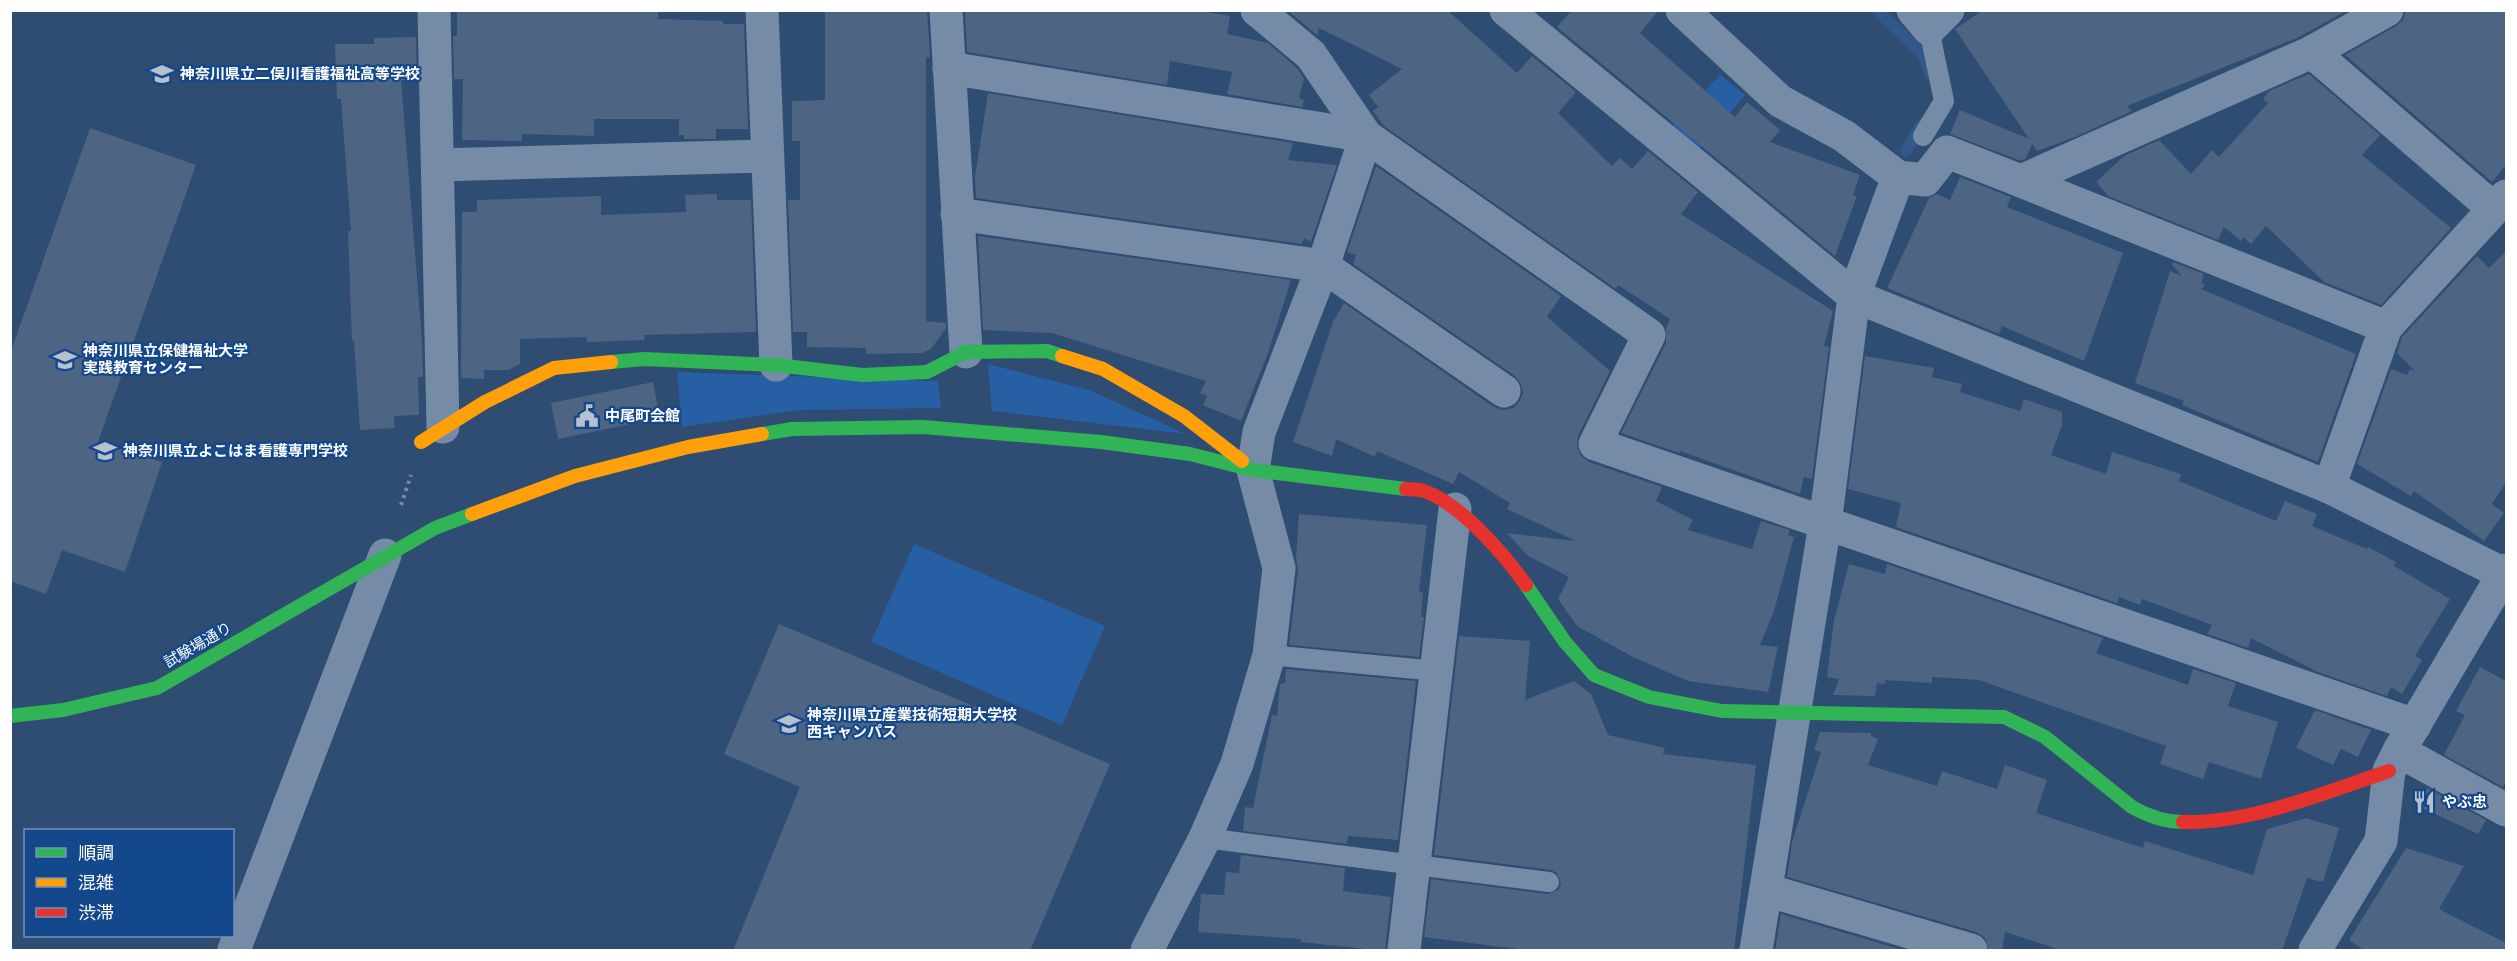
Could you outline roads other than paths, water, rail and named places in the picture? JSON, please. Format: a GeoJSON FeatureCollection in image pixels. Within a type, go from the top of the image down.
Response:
{"type":"FeatureCollection","features":[{"type":"Feature","properties":{"kind":"street"},"geometry":{"type":"LineString","coordinates":[[432,435],[438,165],[434,10]]}},
{"type":"Feature","properties":{"kind":"street"},"geometry":{"type":"LineString","coordinates":[[762,10],[776,365]]}},
{"type":"Feature","properties":{"kind":"street"},"geometry":{"type":"LineString","coordinates":[[946,10],[966,352]]}},
{"type":"Feature","properties":{"kind":"street"},"geometry":{"type":"LineString","coordinates":[[1257,10],[1311,55],[1366,136],[1649,335],[1595,444],[1825,524],[2401,749],[2506,810]]}},
{"type":"Feature","properties":{"kind":"street"},"geometry":{"type":"LineString","coordinates":[[1506,10],[1854,296],[2329,487],[2506,574],[2401,749],[2381,841],[2315,951]]}},
{"type":"Feature","properties":{"kind":"street"},"geometry":{"type":"LineString","coordinates":[[1682,10],[1780,101],[1925,180],[1947,152],[2386,327]]}},
{"type":"Feature","properties":{"kind":"street"},"geometry":{"type":"LineString","coordinates":[[2021,181],[2312,52],[2387,10]]}},
{"type":"Feature","properties":{"kind":"street"},"geometry":{"type":"LineString","coordinates":[[2312,52],[2500,203],[2386,327],[2329,487]]}},
{"type":"Feature","properties":{"kind":"street"},"geometry":{"type":"LineString","coordinates":[[950,68],[1366,136]]}},
{"type":"Feature","properties":{"kind":"street"},"geometry":{"type":"LineString","coordinates":[[1147,951],[1204,838],[1237,764],[1269,655],[1279,568],[1253,470],[1259,432],[1323,266],[1366,136]]}},
{"type":"Feature","properties":{"kind":"street"},"geometry":{"type":"LineString","coordinates":[[438,165],[766,156]]}},
{"type":"Feature","properties":{"kind":"street"},"geometry":{"type":"LineString","coordinates":[[1756,951],[1825,524],[1854,296],[1904,168]]}},
{"type":"Feature","properties":{"kind":"street"},"geometry":{"type":"LineString","coordinates":[[957,214],[1323,266],[1504,391]]}},
{"type":"Feature","properties":{"kind":"street"},"geometry":{"type":"LineString","coordinates":[[432,435],[485,402],[554,368],[644,359],[776,365],[863,375],[927,372],[966,352],[1047,351],[1103,369],[1184,416],[1253,470]]}},
{"type":"Feature","properties":{"kind":"street","name":"試験場通り"},"geometry":{"type":"LineString","coordinates":[[10,716],[63,710],[157,688],[435,528],[575,476],[688,447],[792,429],[923,427],[1101,442],[1190,454],[1253,470],[1379,487],[1424,490],[1455,509],[1509,561],[1565,642],[1594,675],[1649,697],[1712,709],[2004,717],[2044,737],[2117,796],[2148,816],[2181,822],[2226,819],[2275,809],[2401,749]]}},
{"type":"Feature","properties":{"kind":"street"},"geometry":{"type":"LineString","coordinates":[[1404,951],[1416,864],[1455,509]]}},
{"type":"Feature","properties":{"kind":"street"},"geometry":{"type":"LineString","coordinates":[[234,951],[385,555]]}},
{"type":"Feature","properties":{"kind":"street"},"geometry":{"type":"LineString","coordinates":[[1766,890],[1971,951]]}},
{"type":"Feature","properties":{"kind":"lane"},"geometry":{"type":"LineString","coordinates":[[1923,136],[1944,101],[1930,17]]}},
{"type":"Feature","properties":{"kind":"lane"},"geometry":{"type":"LineString","coordinates":[[1269,655],[1437,671]]}},
{"type":"Feature","properties":{"kind":"lane"},"geometry":{"type":"LineString","coordinates":[[1204,838],[1549,882]]}},
{"type":"Feature","properties":{"kind":"waterway"},"geometry":{"type":"LineString","coordinates":[[1877,10],[1924,56],[1931,75]]}},
{"type":"Feature","properties":{"kind":"waterway"},"geometry":{"type":"LineString","coordinates":[[1906,151],[1922,124]]}},
{"type":"Feature","properties":{"kind":"place","name":"神奈川県立二俣川看護福祉高等学校"},"geometry":{"type":"Point","coordinates":[162,74]}},
{"type":"Feature","properties":{"kind":"place","name":"神奈川県立保健福祉大学 実践教育センター"},"geometry":{"type":"Point","coordinates":[65,360]}},
{"type":"Feature","properties":{"kind":"place","name":"中尾町会館"},"geometry":{"type":"Point","coordinates":[587,416]}},
{"type":"Feature","properties":{"kind":"place","name":"神奈川県立よこはま看護専門学校"},"geometry":{"type":"Point","coordinates":[105,451]}},
{"type":"Feature","properties":{"kind":"place","name":"神奈川県立産業技術短期大学校 西キャンパス"},"geometry":{"type":"Point","coordinates":[789,724]}},
{"type":"Feature","properties":{"kind":"place","name":"やぶ忠"},"geometry":{"type":"Point","coordinates":[2424,802]}}]}
